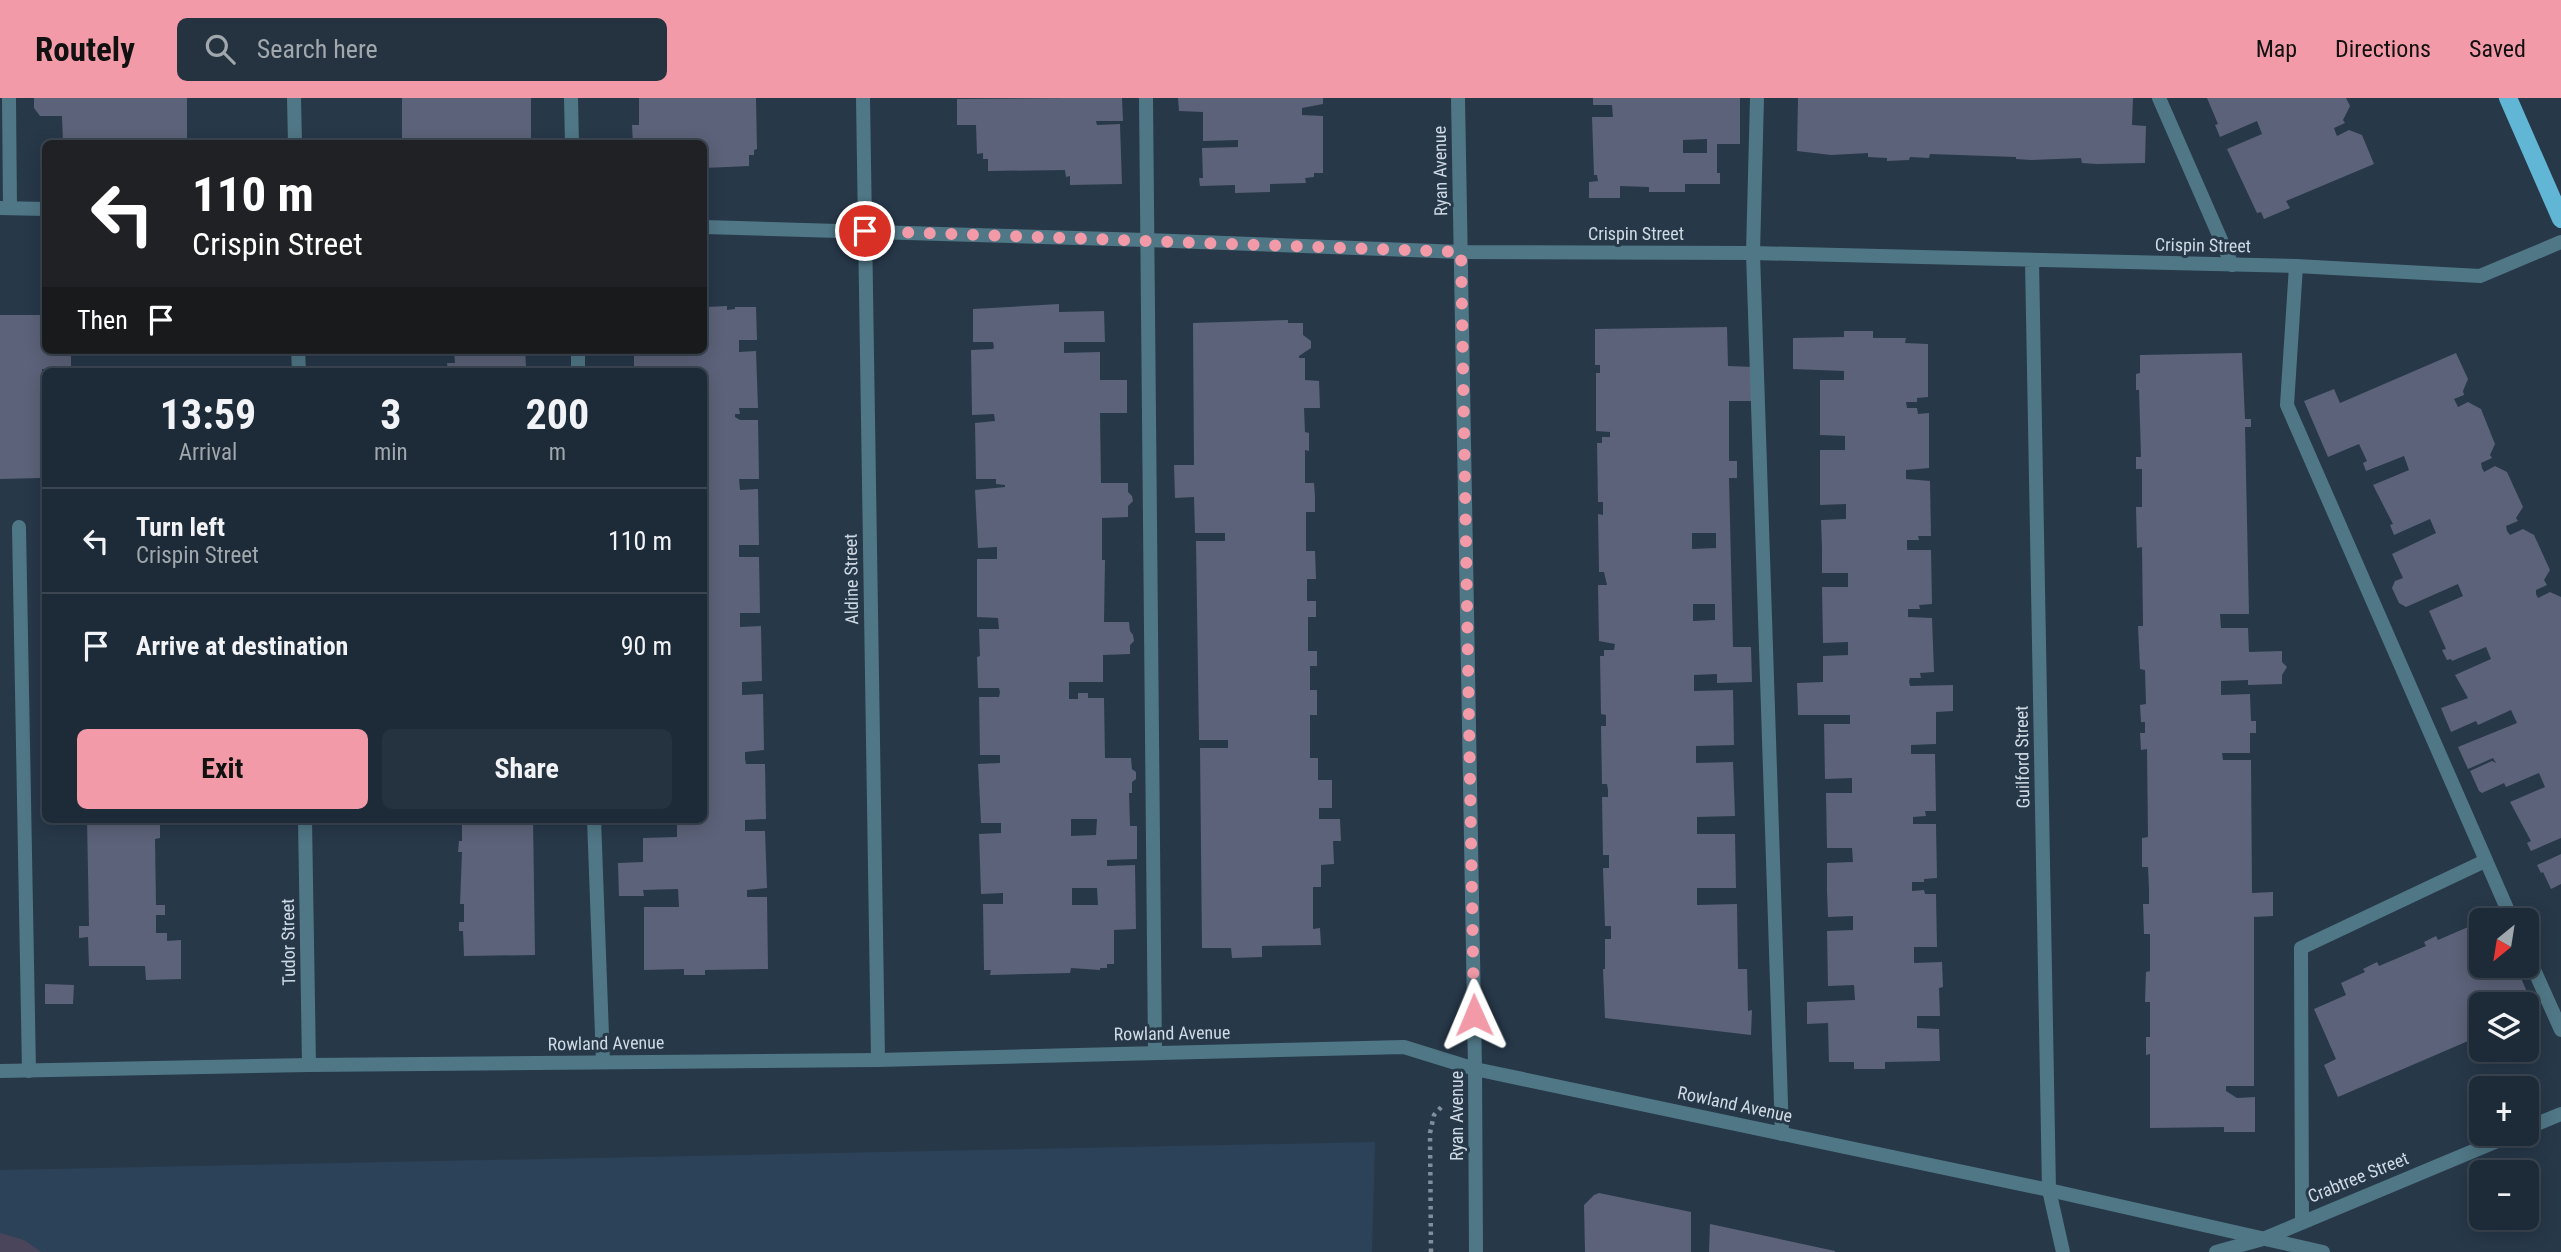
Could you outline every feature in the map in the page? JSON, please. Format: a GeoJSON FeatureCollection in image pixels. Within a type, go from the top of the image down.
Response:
{"type":"FeatureCollection","features":[{"type":"Feature","properties":{"kind":"main road"},"geometry":{"type":"LineString","coordinates":[[2508,98],[2561,219]]}},
{"type":"Feature","properties":{"kind":"street"},"geometry":{"type":"LineString","coordinates":[[9,98],[5,208],[42,209]]}},
{"type":"Feature","properties":{"kind":"street"},"geometry":{"type":"LineString","coordinates":[[294,98],[295,140]]}},
{"type":"Feature","properties":{"kind":"street"},"geometry":{"type":"LineString","coordinates":[[572,98],[572,140]]}},
{"type":"Feature","properties":{"kind":"street","name":"Aldine Street"},"geometry":{"type":"LineString","coordinates":[[863,98],[878,1060]]}},
{"type":"Feature","properties":{"kind":"street"},"geometry":{"type":"LineString","coordinates":[[1146,98],[1155,1053]]}},
{"type":"Feature","properties":{"kind":"street","name":"Ryan Avenue"},"geometry":{"type":"LineString","coordinates":[[1458,98],[1476,1252]]}},
{"type":"Feature","properties":{"kind":"street"},"geometry":{"type":"LineString","coordinates":[[1757,98],[1753,253],[1782,1134]]}},
{"type":"Feature","properties":{"kind":"street"},"geometry":{"type":"LineString","coordinates":[[2160,98],[2232,265]]}},
{"type":"Feature","properties":{"kind":"street","name":"Crispin Street"},"geometry":{"type":"LineString","coordinates":[[707,227],[1461,252],[1753,253],[2296,266],[2480,276],[2561,242]]}},
{"type":"Feature","properties":{"kind":"street","name":"Guilford Street"},"geometry":{"type":"LineString","coordinates":[[2032,260],[2049,1190],[2063,1252]]}},
{"type":"Feature","properties":{"kind":"street"},"geometry":{"type":"LineString","coordinates":[[2296,266],[2287,405],[2507,908]]}},
{"type":"Feature","properties":{"kind":"street"},"geometry":{"type":"LineString","coordinates":[[19,527],[29,1071]]}},
{"type":"Feature","properties":{"kind":"street","name":"Tudor Street"},"geometry":{"type":"LineString","coordinates":[[305,823],[309,1065]]}},
{"type":"Feature","properties":{"kind":"street"},"geometry":{"type":"LineString","coordinates":[[594,823],[603,1062]]}},
{"type":"Feature","properties":{"kind":"street"},"geometry":{"type":"LineString","coordinates":[[2302,1222],[2301,948],[2486,861]]}},
{"type":"Feature","properties":{"kind":"street"},"geometry":{"type":"LineString","coordinates":[[2538,978],[2561,1030]]}},
{"type":"Feature","properties":{"kind":"street","name":"Rowland Avenue"},"geometry":{"type":"LineString","coordinates":[[0,1071],[309,1065],[878,1060],[1404,1046],[1475,1069],[2049,1190],[2323,1252]]}},
{"type":"Feature","properties":{"kind":"street"},"geometry":{"type":"LineString","coordinates":[[2539,1124],[2561,1114]]}},
{"type":"Feature","properties":{"kind":"street","name":"Crabtree Street"},"geometry":{"type":"LineString","coordinates":[[2216,1252],[2263,1238],[2485,1146]]}},
{"type":"Feature","properties":{"kind":"path"},"geometry":{"type":"LineString","coordinates":[[1431,1252],[1430,1133],[1434,1115],[1475,1069]]}},
{"type":"Feature","properties":{"kind":"shaded area"},"geometry":{"type":"Polygon","coordinates":[[[1375,1142],[1372,1252],[0,1252],[0,1170],[1375,1142]]]}},
{"type":"Feature","properties":{"kind":"shaded area"},"geometry":{"type":"Polygon","coordinates":[[[0,1233],[24,1240],[41,1252],[0,1252],[0,1233]]]}},
{"type":"Feature","properties":{"kind":"building"},"geometry":{"type":"Polygon","coordinates":[[[34,98],[187,98],[187,140],[63,140],[62,116],[40,116],[34,108],[34,98]]]}},
{"type":"Feature","properties":{"kind":"building"},"geometry":{"type":"Polygon","coordinates":[[[402,98],[531,98],[531,140],[402,140],[402,98]]]}},
{"type":"Feature","properties":{"kind":"building"},"geometry":{"type":"Polygon","coordinates":[[[639,98],[756,98],[757,149],[754,150],[754,155],[749,155],[749,166],[707,168],[707,140],[633,140],[632,125],[639,125],[639,98]]]}},
{"type":"Feature","properties":{"kind":"building"},"geometry":{"type":"Polygon","coordinates":[[[1122,98],[1123,121],[1096,121],[1097,125],[1120,124],[1122,184],[1070,185],[1070,176],[1066,177],[1065,170],[988,171],[988,159],[983,159],[983,153],[977,154],[976,125],[957,125],[957,99],[1122,98]]]}},
{"type":"Feature","properties":{"kind":"building"},"geometry":{"type":"Polygon","coordinates":[[[1178,98],[1323,98],[1323,104],[1302,108],[1302,115],[1323,116],[1323,173],[1314,173],[1314,177],[1305,178],[1306,183],[1270,184],[1270,192],[1235,193],[1235,185],[1200,186],[1199,178],[1203,178],[1202,148],[1238,147],[1238,140],[1203,141],[1203,112],[1179,111],[1178,98]]]}},
{"type":"Feature","properties":{"kind":"building"},"geometry":{"type":"Polygon","coordinates":[[[1593,98],[1740,98],[1740,144],[1717,144],[1717,173],[1720,173],[1720,184],[1685,184],[1685,192],[1649,192],[1649,187],[1620,186],[1620,198],[1589,198],[1589,182],[1598,181],[1597,175],[1594,175],[1592,117],[1613,117],[1612,105],[1593,105],[1593,98]],[[1707,139],[1683,140],[1683,153],[1707,153],[1707,139]]]}},
{"type":"Feature","properties":{"kind":"building"},"geometry":{"type":"Polygon","coordinates":[[[1798,98],[2133,98],[2132,125],[2146,126],[2145,163],[2097,164],[2082,163],[2081,158],[2031,160],[2016,157],[1930,154],[1929,158],[1910,157],[1909,160],[1887,161],[1887,158],[1868,157],[1868,153],[1831,155],[1797,151],[1798,98]]]}},
{"type":"Feature","properties":{"kind":"building"},"geometry":{"type":"Polygon","coordinates":[[[2207,98],[2346,98],[2350,106],[2343,120],[2345,123],[2334,128],[2337,136],[2349,130],[2362,135],[2374,164],[2286,201],[2290,208],[2264,219],[2261,212],[2257,213],[2227,149],[2262,134],[2257,121],[2220,137],[2215,125],[2218,124],[2207,98]]]}},
{"type":"Feature","properties":{"kind":"building"},"geometry":{"type":"Polygon","coordinates":[[[1059,304],[1059,312],[1104,311],[1105,342],[1064,342],[1064,353],[1100,352],[1100,380],[1127,380],[1127,413],[1100,413],[1101,483],[1128,483],[1128,492],[1133,501],[1128,506],[1128,517],[1102,518],[1102,560],[1105,560],[1104,622],[1129,622],[1134,641],[1130,645],[1130,654],[1103,655],[1103,682],[1069,682],[1069,699],[1078,699],[1078,693],[1088,693],[1088,698],[1104,698],[1105,758],[1131,758],[1132,769],[1136,772],[1132,793],[1129,793],[1130,826],[1137,826],[1137,859],[1107,860],[1107,866],[1135,865],[1136,929],[1114,930],[1114,964],[1107,964],[1107,968],[1100,970],[1071,968],[1070,973],[990,975],[991,970],[984,970],[983,904],[1003,904],[1003,893],[981,894],[979,834],[1001,833],[1001,823],[981,823],[978,764],[1000,763],[1000,755],[980,755],[979,697],[999,697],[1000,692],[999,688],[978,688],[977,657],[980,656],[979,629],[999,629],[998,618],[977,617],[977,559],[997,559],[997,547],[978,548],[975,490],[1005,485],[996,484],[996,479],[976,479],[975,423],[995,421],[994,414],[972,415],[971,350],[994,347],[993,342],[973,342],[973,309],[1059,304]],[[1071,819],[1071,836],[1096,835],[1097,819],[1071,819]],[[1072,888],[1072,905],[1098,905],[1097,888],[1072,888]]]}},
{"type":"Feature","properties":{"kind":"building"},"geometry":{"type":"Polygon","coordinates":[[[727,306],[727,310],[735,307],[756,307],[757,340],[739,340],[739,352],[756,351],[758,408],[739,408],[740,414],[735,414],[735,417],[740,420],[758,420],[759,479],[739,479],[740,490],[758,489],[759,545],[739,545],[739,557],[759,557],[760,613],[740,613],[740,627],[761,626],[762,681],[742,682],[742,695],[763,694],[764,750],[745,752],[745,759],[746,764],[765,764],[766,819],[745,820],[745,831],[765,831],[767,888],[747,890],[747,897],[767,897],[768,969],[705,970],[705,975],[684,975],[684,969],[644,970],[644,907],[679,907],[678,889],[643,890],[644,896],[619,896],[618,863],[643,862],[643,838],[677,837],[677,823],[707,823],[707,368],[634,368],[634,355],[707,354],[707,307],[727,306]]]}},
{"type":"Feature","properties":{"kind":"building"},"geometry":{"type":"Polygon","coordinates":[[[0,315],[42,315],[42,354],[71,354],[71,368],[42,368],[42,500],[40,478],[0,479],[0,315]]]}},
{"type":"Feature","properties":{"kind":"building"},"geometry":{"type":"Polygon","coordinates":[[[1288,320],[1288,323],[1303,323],[1303,335],[1311,341],[1311,348],[1299,356],[1305,358],[1305,380],[1319,381],[1320,408],[1304,408],[1305,432],[1309,433],[1309,451],[1305,450],[1305,483],[1314,483],[1315,496],[1315,512],[1306,512],[1306,551],[1315,551],[1316,579],[1307,579],[1307,601],[1316,601],[1316,617],[1308,617],[1308,651],[1317,651],[1317,666],[1310,666],[1310,690],[1317,690],[1317,715],[1310,715],[1310,758],[1318,758],[1318,780],[1332,780],[1332,808],[1319,808],[1319,819],[1340,819],[1341,841],[1333,841],[1334,864],[1321,865],[1321,887],[1313,887],[1313,929],[1320,928],[1321,945],[1262,946],[1262,957],[1232,958],[1231,948],[1202,948],[1200,748],[1228,748],[1228,740],[1199,740],[1196,541],[1225,541],[1225,533],[1195,533],[1194,497],[1175,498],[1174,465],[1194,465],[1193,323],[1288,320]]]}},
{"type":"Feature","properties":{"kind":"building"},"geometry":{"type":"Polygon","coordinates":[[[1727,327],[1728,366],[1754,367],[1754,401],[1729,401],[1729,461],[1737,461],[1737,478],[1729,478],[1733,647],[1751,647],[1752,682],[1717,683],[1717,674],[1694,675],[1694,691],[1733,690],[1734,745],[1696,746],[1696,763],[1733,762],[1735,816],[1697,817],[1697,834],[1735,834],[1736,888],[1697,888],[1697,905],[1737,904],[1738,969],[1747,969],[1748,1011],[1752,1010],[1751,1035],[1605,1018],[1603,969],[1605,939],[1611,939],[1611,926],[1605,926],[1603,868],[1609,868],[1609,855],[1603,855],[1602,797],[1608,797],[1608,790],[1607,784],[1602,784],[1601,726],[1606,726],[1606,715],[1601,714],[1600,656],[1604,656],[1604,650],[1614,650],[1615,644],[1599,641],[1598,585],[1607,585],[1604,572],[1599,572],[1598,514],[1603,515],[1603,502],[1598,502],[1597,443],[1602,443],[1602,437],[1610,437],[1610,432],[1596,431],[1596,373],[1600,373],[1600,365],[1595,365],[1595,329],[1727,327]],[[1692,533],[1692,549],[1716,548],[1716,533],[1692,533]],[[1693,604],[1693,621],[1715,620],[1715,604],[1693,604]]]}},
{"type":"Feature","properties":{"kind":"building"},"geometry":{"type":"Polygon","coordinates":[[[1844,331],[1873,331],[1873,338],[1906,338],[1905,343],[1928,344],[1928,397],[1917,398],[1917,402],[1906,402],[1907,408],[1917,408],[1918,414],[1929,413],[1929,468],[1906,470],[1906,479],[1930,481],[1931,536],[1918,536],[1919,540],[1907,540],[1907,550],[1931,550],[1932,604],[1919,605],[1920,609],[1908,609],[1908,617],[1932,618],[1934,672],[1920,673],[1921,678],[1910,678],[1909,681],[1910,686],[1953,685],[1953,711],[1936,712],[1936,744],[1911,745],[1911,754],[1935,754],[1936,811],[1925,811],[1926,816],[1913,817],[1913,824],[1936,824],[1937,878],[1912,882],[1912,891],[1924,890],[1925,894],[1936,894],[1937,947],[1914,947],[1914,963],[1942,962],[1940,1016],[1917,1016],[1917,1028],[1939,1029],[1940,1061],[1885,1062],[1885,1069],[1854,1069],[1854,1062],[1829,1062],[1828,1023],[1807,1024],[1807,1002],[1855,1000],[1854,985],[1828,986],[1827,931],[1853,930],[1853,916],[1828,917],[1827,863],[1853,862],[1852,848],[1827,848],[1826,793],[1852,793],[1852,778],[1825,779],[1824,724],[1850,724],[1850,715],[1798,715],[1797,683],[1823,682],[1823,656],[1848,655],[1848,642],[1823,643],[1822,587],[1848,587],[1848,573],[1822,573],[1821,520],[1846,519],[1846,504],[1820,505],[1820,450],[1845,450],[1845,436],[1820,435],[1820,380],[1844,380],[1844,371],[1793,369],[1793,338],[1844,337],[1844,331]]]}},
{"type":"Feature","properties":{"kind":"building"},"geometry":{"type":"Polygon","coordinates":[[[2242,353],[2245,419],[2251,419],[2251,427],[2245,427],[2249,614],[2220,614],[2221,628],[2248,628],[2249,652],[2282,651],[2282,662],[2287,667],[2282,675],[2282,684],[2248,685],[2248,680],[2221,681],[2221,695],[2250,694],[2251,721],[2256,721],[2256,733],[2250,733],[2250,753],[2222,753],[2223,760],[2251,760],[2252,893],[2273,892],[2273,916],[2254,917],[2254,1086],[2226,1086],[2226,1091],[2237,1098],[2255,1097],[2255,1132],[2224,1132],[2224,1127],[2150,1128],[2150,1054],[2146,1055],[2146,1037],[2150,1037],[2150,1002],[2145,1002],[2146,972],[2150,971],[2150,934],[2144,934],[2143,904],[2149,904],[2149,889],[2148,867],[2142,867],[2142,838],[2148,837],[2147,749],[2141,750],[2140,733],[2145,733],[2145,722],[2141,722],[2140,705],[2146,704],[2145,670],[2140,669],[2138,626],[2143,626],[2142,547],[2137,548],[2136,507],[2142,507],[2142,469],[2136,469],[2136,457],[2141,457],[2136,374],[2140,373],[2140,355],[2242,353]]]}},
{"type":"Feature","properties":{"kind":"building"},"geometry":{"type":"Polygon","coordinates":[[[2456,353],[2468,379],[2464,395],[2454,399],[2458,407],[2468,402],[2481,409],[2495,444],[2490,455],[2492,458],[2481,463],[2482,468],[2484,472],[2495,466],[2507,472],[2523,507],[2516,518],[2518,521],[2506,526],[2507,531],[2510,535],[2523,529],[2534,535],[2550,570],[2544,580],[2547,585],[2536,590],[2538,598],[2550,592],[2561,597],[2561,838],[2531,851],[2527,843],[2531,841],[2510,802],[2545,787],[2539,773],[2506,787],[2504,783],[2482,793],[2470,771],[2492,761],[2496,763],[2493,758],[2468,769],[2458,747],[2517,723],[2511,710],[2478,725],[2476,721],[2451,732],[2441,708],[2468,698],[2455,675],[2491,659],[2486,647],[2452,661],[2447,660],[2442,650],[2446,649],[2429,611],[2463,596],[2458,584],[2406,607],[2399,603],[2392,588],[2395,581],[2403,578],[2392,554],[2436,533],[2430,519],[2394,535],[2390,525],[2393,524],[2373,485],[2409,470],[2404,456],[2366,471],[2363,463],[2367,461],[2359,444],[2328,457],[2304,401],[2334,389],[2340,403],[2456,353]]]}},
{"type":"Feature","properties":{"kind":"building"},"geometry":{"type":"Polygon","coordinates":[[[454,354],[525,354],[526,366],[531,368],[448,368],[447,363],[455,363],[454,354]]]}},
{"type":"Feature","properties":{"kind":"building"},"geometry":{"type":"Polygon","coordinates":[[[87,823],[160,823],[160,838],[155,839],[156,905],[165,905],[165,915],[156,915],[156,933],[167,933],[167,941],[181,940],[181,979],[146,980],[145,966],[89,966],[88,937],[79,938],[79,926],[89,926],[87,823]]]}},
{"type":"Feature","properties":{"kind":"building"},"geometry":{"type":"Polygon","coordinates":[[[533,823],[535,955],[464,956],[463,931],[459,931],[459,922],[464,922],[464,904],[460,904],[462,852],[458,852],[459,841],[462,841],[462,824],[458,824],[533,823]]]}},
{"type":"Feature","properties":{"kind":"building"},"geometry":{"type":"Polygon","coordinates":[[[2561,854],[2561,884],[2551,889],[2537,865],[2561,854]]]}},
{"type":"Feature","properties":{"kind":"building"},"geometry":{"type":"Polygon","coordinates":[[[2469,927],[2469,978],[2521,978],[2527,992],[2469,992],[2469,1041],[2338,1097],[2324,1065],[2336,1059],[2314,1009],[2346,995],[2341,983],[2365,972],[2363,969],[2377,962],[2379,966],[2426,946],[2424,942],[2436,936],[2438,940],[2469,927]]]}},
{"type":"Feature","properties":{"kind":"building"},"geometry":{"type":"Polygon","coordinates":[[[45,984],[74,985],[73,1004],[45,1004],[45,984]]]}},
{"type":"Feature","properties":{"kind":"building"},"geometry":{"type":"Polygon","coordinates":[[[1599,1193],[1691,1212],[1691,1252],[1585,1252],[1584,1205],[1599,1193]]]}},
{"type":"Feature","properties":{"kind":"building"},"geometry":{"type":"Polygon","coordinates":[[[1710,1224],[1835,1251],[1835,1252],[1709,1252],[1710,1224]]]}},
{"type":"Feature","properties":{"kind":"route"},"geometry":{"type":"LineString","coordinates":[[865,231],[1461,252],[1474,1015]]}}]}
